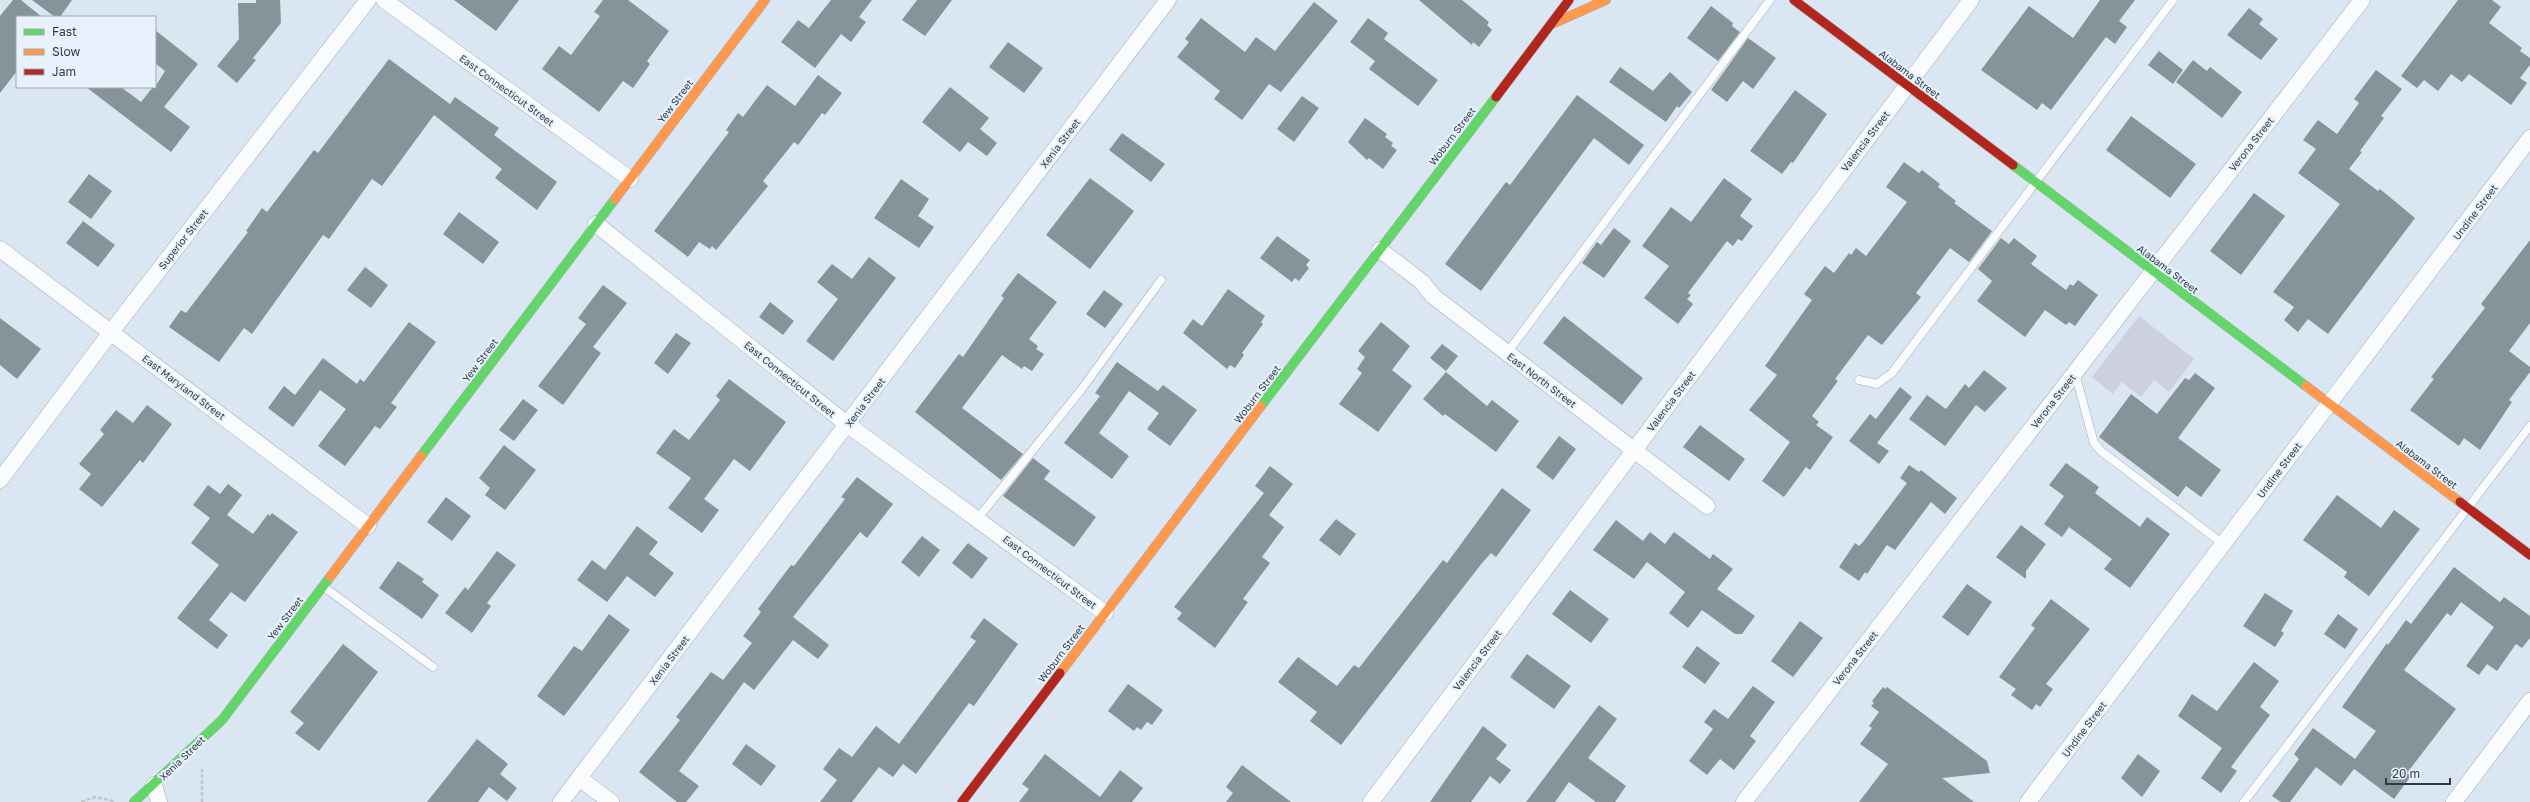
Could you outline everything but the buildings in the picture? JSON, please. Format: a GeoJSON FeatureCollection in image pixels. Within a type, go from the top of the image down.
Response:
{"type":"FeatureCollection","features":[{"type":"Feature","properties":{"kind":"main road","name":"Yew Street"},"geometry":{"type":"LineString","coordinates":[[210,731],[222,720],[323,587],[765,0]]}},
{"type":"Feature","properties":{"kind":"main road","name":"Woburn Street"},"geometry":{"type":"LineString","coordinates":[[962,802],[1569,0]]}},
{"type":"Feature","properties":{"kind":"main road"},"geometry":{"type":"LineString","coordinates":[[1549,25],[1606,0]]}},
{"type":"Feature","properties":{"kind":"main road","name":"Alabama Street"},"geometry":{"type":"LineString","coordinates":[[1794,0],[2530,556]]}},
{"type":"Feature","properties":{"kind":"main road","name":"Xenia Street"},"geometry":{"type":"LineString","coordinates":[[134,802],[154,785],[210,731]]}},
{"type":"Feature","properties":{"kind":"street","name":"Superior Street"},"geometry":{"type":"LineString","coordinates":[[0,480],[110,332],[368,0]]}},
{"type":"Feature","properties":{"kind":"street","name":"East Connecticut Street"},"geometry":{"type":"LineString","coordinates":[[384,0],[630,179]]}},
{"type":"Feature","properties":{"kind":"street","name":"Xenia Street"},"geometry":{"type":"LineString","coordinates":[[561,802],[1168,0]]}},
{"type":"Feature","properties":{"kind":"street","name":"Valencia Street"},"geometry":{"type":"LineString","coordinates":[[1371,802],[1971,0]]}},
{"type":"Feature","properties":{"kind":"street","name":"Verona Street"},"geometry":{"type":"LineString","coordinates":[[1744,802],[2362,0]]}},
{"type":"Feature","properties":{"kind":"street","name":"Undine Street"},"geometry":{"type":"LineString","coordinates":[[2028,802],[2530,138]]}},
{"type":"Feature","properties":{"kind":"street","name":"East Connecticut Street"},"geometry":{"type":"LineString","coordinates":[[596,224],[848,424],[978,518],[1105,613]]}},
{"type":"Feature","properties":{"kind":"street","name":"East Maryland Street"},"geometry":{"type":"LineString","coordinates":[[0,249],[368,526]]}},
{"type":"Feature","properties":{"kind":"street","name":"East North Street"},"geometry":{"type":"LineString","coordinates":[[1380,250],[1422,282],[1433,296],[1708,506]]}},
{"type":"Feature","properties":{"kind":"street"},"geometry":{"type":"LineString","coordinates":[[2454,802],[2530,700]]}},
{"type":"Feature","properties":{"kind":"street"},"geometry":{"type":"LineString","coordinates":[[579,778],[611,802]]}},
{"type":"Feature","properties":{"kind":"street","name":"Xenia Street"},"geometry":{"type":"LineString","coordinates":[[154,785],[159,802]]}},
{"type":"Feature","properties":{"kind":"lane"},"geometry":{"type":"LineString","coordinates":[[1507,353],[1770,0]]}},
{"type":"Feature","properties":{"kind":"lane"},"geometry":{"type":"LineString","coordinates":[[1859,380],[1878,384],[1892,373],[2173,0]]}},
{"type":"Feature","properties":{"kind":"lane"},"geometry":{"type":"LineString","coordinates":[[978,518],[1081,390],[1160,280]]}},
{"type":"Feature","properties":{"kind":"lane"},"geometry":{"type":"LineString","coordinates":[[2075,373],[2094,443],[2101,451],[2223,544]]}},
{"type":"Feature","properties":{"kind":"lane"},"geometry":{"type":"LineString","coordinates":[[2244,802],[2530,426]]}},
{"type":"Feature","properties":{"kind":"lane"},"geometry":{"type":"LineString","coordinates":[[323,587],[433,667]]}},
{"type":"Feature","properties":{"kind":"path"},"geometry":{"type":"LineString","coordinates":[[81,802],[95,797],[120,802]]}},
{"type":"Feature","properties":{"kind":"shaded area"},"geometry":{"type":"Polygon","coordinates":[[[2139,316],[2194,359],[2169,392],[2154,380],[2141,397],[2122,382],[2113,394],[2092,377],[2139,316]]]}},
{"type":"Feature","properties":{"kind":"traffic: fast"},"geometry":{"type":"LineString","coordinates":[[1261,406],[1496,97]]}},
{"type":"Feature","properties":{"kind":"traffic: fast"},"geometry":{"type":"LineString","coordinates":[[2013,165],[2306,386]]}},
{"type":"Feature","properties":{"kind":"traffic: fast"},"geometry":{"type":"LineString","coordinates":[[421,456],[615,199]]}},
{"type":"Feature","properties":{"kind":"traffic: fast"},"geometry":{"type":"LineString","coordinates":[[134,802],[222,720],[330,577]]}},
{"type":"Feature","properties":{"kind":"traffic: slow"},"geometry":{"type":"LineString","coordinates":[[615,199],[765,0]]}},
{"type":"Feature","properties":{"kind":"traffic: slow"},"geometry":{"type":"LineString","coordinates":[[1550,25],[1606,0]]}},
{"type":"Feature","properties":{"kind":"traffic: slow"},"geometry":{"type":"LineString","coordinates":[[2306,386],[2460,502]]}},
{"type":"Feature","properties":{"kind":"traffic: slow"},"geometry":{"type":"LineString","coordinates":[[1060,673],[1261,406]]}},
{"type":"Feature","properties":{"kind":"traffic: slow"},"geometry":{"type":"LineString","coordinates":[[330,577],[421,456]]}},
{"type":"Feature","properties":{"kind":"traffic: jam"},"geometry":{"type":"LineString","coordinates":[[1496,97],[1569,0]]}},
{"type":"Feature","properties":{"kind":"traffic: jam"},"geometry":{"type":"LineString","coordinates":[[1794,0],[2013,165]]}},
{"type":"Feature","properties":{"kind":"traffic: jam"},"geometry":{"type":"LineString","coordinates":[[2460,502],[2530,555]]}},
{"type":"Feature","properties":{"kind":"traffic: jam"},"geometry":{"type":"LineString","coordinates":[[962,802],[1060,673]]}}]}
